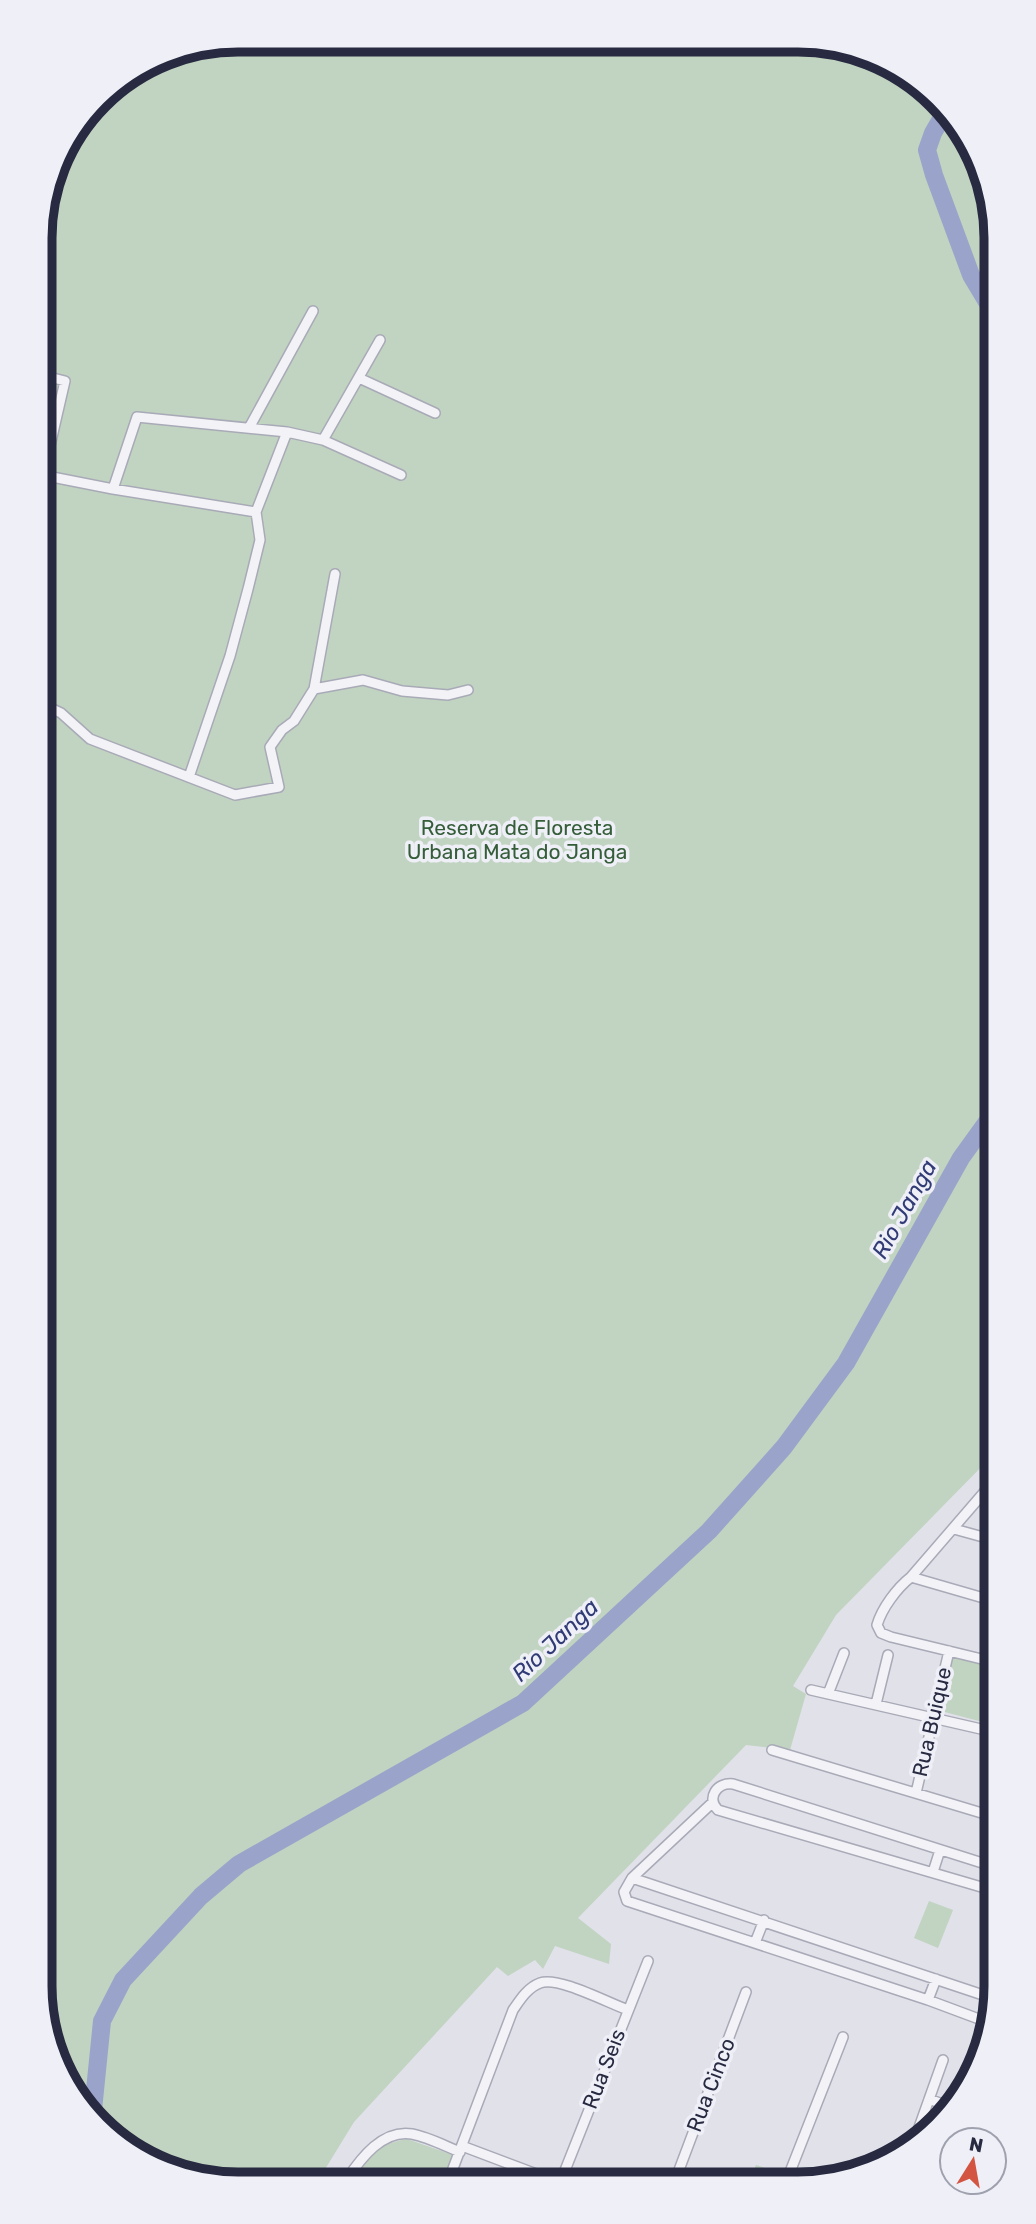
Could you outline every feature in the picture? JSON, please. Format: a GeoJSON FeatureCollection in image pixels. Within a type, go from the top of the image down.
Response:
{"type":"FeatureCollection","features":[{"type":"Feature","properties":{"kind":"street"},"geometry":{"type":"LineString","coordinates":[[249,428],[313,311]]}},
{"type":"Feature","properties":{"kind":"street"},"geometry":{"type":"LineString","coordinates":[[323,440],[380,340]]}},
{"type":"Feature","properties":{"kind":"street"},"geometry":{"type":"LineString","coordinates":[[53,378],[65,382],[53,432]]}},
{"type":"Feature","properties":{"kind":"street"},"geometry":{"type":"LineString","coordinates":[[359,378],[435,413]]}},
{"type":"Feature","properties":{"kind":"street"},"geometry":{"type":"LineString","coordinates":[[113,489],[137,417],[286,432],[323,440],[401,475]]}},
{"type":"Feature","properties":{"kind":"street"},"geometry":{"type":"LineString","coordinates":[[189,777],[230,656],[248,589],[260,540],[256,512],[286,432]]}},
{"type":"Feature","properties":{"kind":"street"},"geometry":{"type":"LineString","coordinates":[[53,478],[256,512]]}},
{"type":"Feature","properties":{"kind":"street"},"geometry":{"type":"LineString","coordinates":[[53,709],[61,713],[90,739],[235,794],[279,787],[271,747],[282,730],[294,721],[314,689],[335,574]]}},
{"type":"Feature","properties":{"kind":"street"},"geometry":{"type":"LineString","coordinates":[[314,689],[363,680],[402,691],[448,695],[468,690]]}},
{"type":"Feature","properties":{"kind":"street"},"geometry":{"type":"LineString","coordinates":[[983,1494],[899,1589],[878,1619],[878,1630],[891,1637],[983,1659]]}},
{"type":"Feature","properties":{"kind":"street"},"geometry":{"type":"LineString","coordinates":[[954,1529],[983,1537]]}},
{"type":"Feature","properties":{"kind":"street"},"geometry":{"type":"LineString","coordinates":[[911,1577],[983,1598]]}},
{"type":"Feature","properties":{"kind":"street","name":"Rua Buique"},"geometry":{"type":"LineString","coordinates":[[916,1793],[948,1651]]}},
{"type":"Feature","properties":{"kind":"street"},"geometry":{"type":"LineString","coordinates":[[828,1693],[844,1653]]}},
{"type":"Feature","properties":{"kind":"street"},"geometry":{"type":"LineString","coordinates":[[876,1704],[888,1655]]}},
{"type":"Feature","properties":{"kind":"street"},"geometry":{"type":"LineString","coordinates":[[811,1690],[983,1729]]}},
{"type":"Feature","properties":{"kind":"street"},"geometry":{"type":"LineString","coordinates":[[772,1750],[983,1813]]}},
{"type":"Feature","properties":{"kind":"street"},"geometry":{"type":"LineString","coordinates":[[715,1806],[714,1793],[719,1786],[725,1783],[733,1784],[983,1863]]}},
{"type":"Feature","properties":{"kind":"street"},"geometry":{"type":"LineString","coordinates":[[715,1806],[983,1887]]}},
{"type":"Feature","properties":{"kind":"street"},"geometry":{"type":"LineString","coordinates":[[715,1806],[632,1878],[624,1892],[627,1901],[928,2000],[980,2020]]}},
{"type":"Feature","properties":{"kind":"street"},"geometry":{"type":"LineString","coordinates":[[933,1872],[940,1850]]}},
{"type":"Feature","properties":{"kind":"street"},"geometry":{"type":"LineString","coordinates":[[632,1878],[983,1995]]}},
{"type":"Feature","properties":{"kind":"street"},"geometry":{"type":"LineString","coordinates":[[755,1943],[764,1920]]}},
{"type":"Feature","properties":{"kind":"street","name":"Rua Seis"},"geometry":{"type":"LineString","coordinates":[[564,2172],[648,1961]]}},
{"type":"Feature","properties":{"kind":"street"},"geometry":{"type":"LineString","coordinates":[[928,2000],[936,1979]]}},
{"type":"Feature","properties":{"kind":"street"},"geometry":{"type":"LineString","coordinates":[[452,2172],[513,2010],[523,1995],[537,1984],[546,1981],[562,1984],[628,2010]]}},
{"type":"Feature","properties":{"kind":"street","name":"Rua Cinco"},"geometry":{"type":"LineString","coordinates":[[678,2172],[746,1992]]}},
{"type":"Feature","properties":{"kind":"street"},"geometry":{"type":"LineString","coordinates":[[790,2172],[843,2037]]}},
{"type":"Feature","properties":{"kind":"street"},"geometry":{"type":"LineString","coordinates":[[920,2125],[943,2060]]}},
{"type":"Feature","properties":{"kind":"street"},"geometry":{"type":"LineString","coordinates":[[929,2099],[941,2104]]}},
{"type":"Feature","properties":{"kind":"street"},"geometry":{"type":"LineString","coordinates":[[352,2172],[378,2144],[390,2137],[411,2134],[529,2172]]}},
{"type":"Feature","properties":{"kind":"green space","name":"Reserva de Floresta Urbana Mata do Janga"},"geometry":{"type":"Polygon","coordinates":[[[797,52],[834,56],[890,77],[929,107],[959,146],[969,167],[982,214],[983,1465],[836,1615],[793,1686],[806,1694],[790,1750],[746,1745],[578,1918],[611,1944],[609,1964],[555,1946],[543,1969],[535,1960],[508,1976],[497,1967],[354,2122],[323,2172],[239,2172],[202,2168],[179,2162],[125,2133],[91,2099],[67,2057],[54,2010],[53,227],[59,191],[67,167],[84,135],[107,107],[146,77],[179,62],[202,56],[227,53],[797,52]]]}},
{"type":"Feature","properties":{"kind":"green space"},"geometry":{"type":"Polygon","coordinates":[[[952,1657],[983,1664],[983,1722],[941,1711],[952,1657]]]}},
{"type":"Feature","properties":{"kind":"green space"},"geometry":{"type":"Polygon","coordinates":[[[929,1901],[953,1910],[938,1948],[914,1938],[929,1901]]]}},
{"type":"Feature","properties":{"kind":"green space"},"geometry":{"type":"Polygon","coordinates":[[[407,2139],[453,2155],[447,2172],[357,2172],[375,2152],[407,2139]]]}},
{"type":"Feature","properties":{"kind":"green space"},"geometry":{"type":"Polygon","coordinates":[[[756,2165],[778,2172],[753,2172],[756,2165]]]}},
{"type":"Feature","properties":{"kind":"waterway","name":"Rio Janga"},"geometry":{"type":"LineString","coordinates":[[941,120],[927,150],[971,275],[984,297]]}},
{"type":"Feature","properties":{"kind":"waterway","name":"Rio Janga"},"geometry":{"type":"LineString","coordinates":[[94,2102],[102,2021],[123,1980],[201,1896],[239,1864],[523,1703],[709,1531],[784,1447],[846,1363],[961,1158],[983,1127]]}}]}
